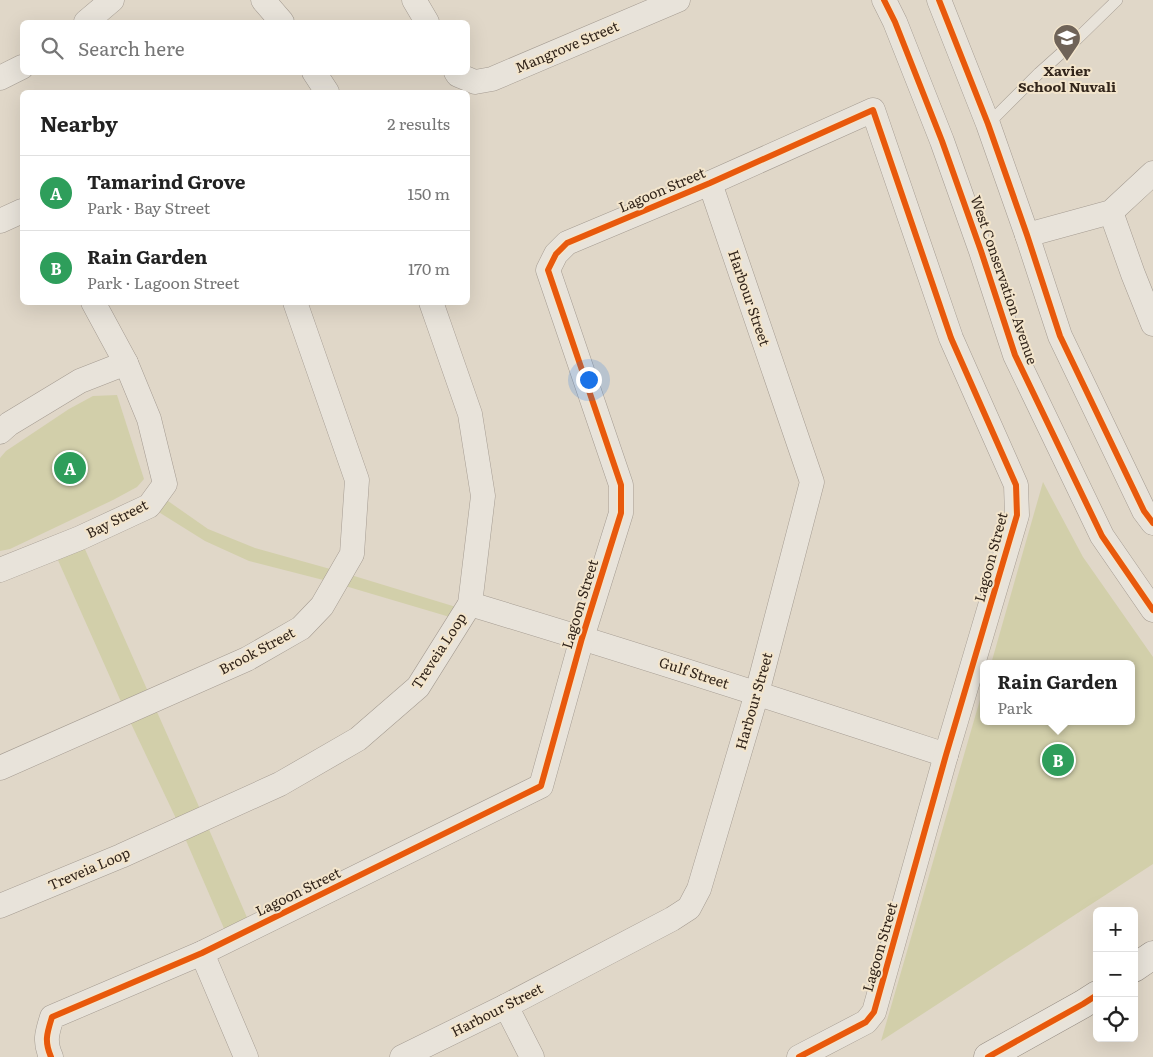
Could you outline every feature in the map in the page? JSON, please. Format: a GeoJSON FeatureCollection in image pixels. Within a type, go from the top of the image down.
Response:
{"type":"FeatureCollection","features":[{"type":"Feature","properties":{"kind":"street"},"geometry":{"type":"LineString","coordinates":[[88,20],[112,0]]}},
{"type":"Feature","properties":{"kind":"street"},"geometry":{"type":"LineString","coordinates":[[263,0],[280,20]]}},
{"type":"Feature","properties":{"kind":"street"},"geometry":{"type":"LineString","coordinates":[[414,0],[426,20]]}},
{"type":"Feature","properties":{"kind":"street","name":"Mangrove Street"},"geometry":{"type":"LineString","coordinates":[[458,75],[475,82],[492,79],[678,0]]}},
{"type":"Feature","properties":{"kind":"street","name":"West Conservation Avenue"},"geometry":{"type":"LineString","coordinates":[[884,0],[895,22],[942,140],[981,251],[1014,354],[1102,536],[1153,610]]}},
{"type":"Feature","properties":{"kind":"street"},"geometry":{"type":"LineString","coordinates":[[939,0],[988,124],[1060,336],[1144,511],[1153,523]]}},
{"type":"Feature","properties":{"kind":"street"},"geometry":{"type":"LineString","coordinates":[[0,78],[20,68]]}},
{"type":"Feature","properties":{"kind":"street"},"geometry":{"type":"LineString","coordinates":[[316,75],[326,90]]}},
{"type":"Feature","properties":{"kind":"street","name":"Lagoon Street"},"geometry":{"type":"LineString","coordinates":[[51,1057],[46,1034],[52,1017],[202,953],[540,786],[582,638],[621,513],[621,485],[548,270],[556,254],[567,243],[710,184],[874,110],[951,338],[1016,484],[1017,515],[946,754],[874,1012],[866,1022],[799,1057]]}},
{"type":"Feature","properties":{"kind":"street"},"geometry":{"type":"LineString","coordinates":[[1027,235],[1111,212],[1153,173]]}},
{"type":"Feature","properties":{"kind":"street","name":"Harbour Street"},"geometry":{"type":"LineString","coordinates":[[402,1057],[506,1006],[672,919],[688,908],[699,889],[758,693],[812,482],[710,184]]}},
{"type":"Feature","properties":{"kind":"street"},"geometry":{"type":"LineString","coordinates":[[0,221],[20,212]]}},
{"type":"Feature","properties":{"kind":"street"},"geometry":{"type":"LineString","coordinates":[[1111,212],[1132,274],[1153,324]]}},
{"type":"Feature","properties":{"kind":"street","name":"Bay Street"},"geometry":{"type":"LineString","coordinates":[[0,570],[80,538],[149,506],[165,484],[149,419],[126,363],[95,305]]}},
{"type":"Feature","properties":{"kind":"street","name":"Brook Street"},"geometry":{"type":"LineString","coordinates":[[0,768],[248,659],[300,628],[322,606],[352,554],[357,480],[296,305]]}},
{"type":"Feature","properties":{"kind":"street","name":"Treveia Loop"},"geometry":{"type":"LineString","coordinates":[[0,906],[121,856],[280,784],[358,739],[418,687],[470,604],[482,496],[470,414],[432,305]]}},
{"type":"Feature","properties":{"kind":"street"},"geometry":{"type":"LineString","coordinates":[[0,432],[9,424],[80,381],[126,363]]}},
{"type":"Feature","properties":{"kind":"street","name":"Gulf Street"},"geometry":{"type":"LineString","coordinates":[[470,604],[758,693],[946,754]]}},
{"type":"Feature","properties":{"kind":"street"},"geometry":{"type":"LineString","coordinates":[[202,953],[246,1057]]}},
{"type":"Feature","properties":{"kind":"street"},"geometry":{"type":"LineString","coordinates":[[1138,965],[1153,955]]}},
{"type":"Feature","properties":{"kind":"street"},"geometry":{"type":"LineString","coordinates":[[988,1057],[1093,997]]}},
{"type":"Feature","properties":{"kind":"street"},"geometry":{"type":"LineString","coordinates":[[506,1006],[532,1057]]}},
{"type":"Feature","properties":{"kind":"lane"},"geometry":{"type":"LineString","coordinates":[[988,124],[1117,0]]}},
{"type":"Feature","properties":{"kind":"shaded area"},"geometry":{"type":"Polygon","coordinates":[[[117,395],[144,479],[137,487],[113,500],[10,549],[0,551],[0,458],[6,451],[69,409],[93,396],[117,395]]]}},
{"type":"Feature","properties":{"kind":"shaded area"},"geometry":{"type":"Polygon","coordinates":[[[1043,482],[1083,557],[1153,657],[1153,864],[881,1041],[980,700],[980,725],[1135,725],[1135,660],[992,660],[1043,482]]]}},
{"type":"Feature","properties":{"kind":"shaded area"},"geometry":{"type":"Polygon","coordinates":[[[158,494],[208,529],[255,548],[466,610],[460,620],[335,583],[249,561],[205,541],[149,506],[158,494]]]}},
{"type":"Feature","properties":{"kind":"shaded area"},"geometry":{"type":"Polygon","coordinates":[[[80,538],[252,929],[229,940],[181,829],[126,713],[53,549],[80,538]]]}},
{"type":"Feature","properties":{"kind":"cycle path"},"geometry":{"type":"LineString","coordinates":[[884,0],[895,22],[942,141],[1015,355],[1102,536],[1153,610]]}},
{"type":"Feature","properties":{"kind":"cycle path"},"geometry":{"type":"LineString","coordinates":[[939,0],[988,124],[1060,336],[1144,511],[1153,523]]}},
{"type":"Feature","properties":{"kind":"cycle path"},"geometry":{"type":"LineString","coordinates":[[51,1057],[47,1037],[52,1017],[202,953],[541,786],[582,638],[621,513],[621,485],[548,270],[556,254],[567,243],[710,183],[873,110],[951,338],[1016,485],[1017,515],[946,755],[874,1012],[866,1022],[799,1057]]}},
{"type":"Feature","properties":{"kind":"cycle path"},"geometry":{"type":"LineString","coordinates":[[988,1057],[1094,997]]}},
{"type":"Feature","properties":{"kind":"place","name":"Xavier School Nuvali"},"geometry":{"type":"Point","coordinates":[1067,62]}},
{"type":"Feature","properties":{"kind":"place","name":"Tamarind Grove"},"geometry":{"type":"Point","coordinates":[70,468]}},
{"type":"Feature","properties":{"kind":"place","name":"Rain Garden"},"geometry":{"type":"Point","coordinates":[1058,760]}}]}
